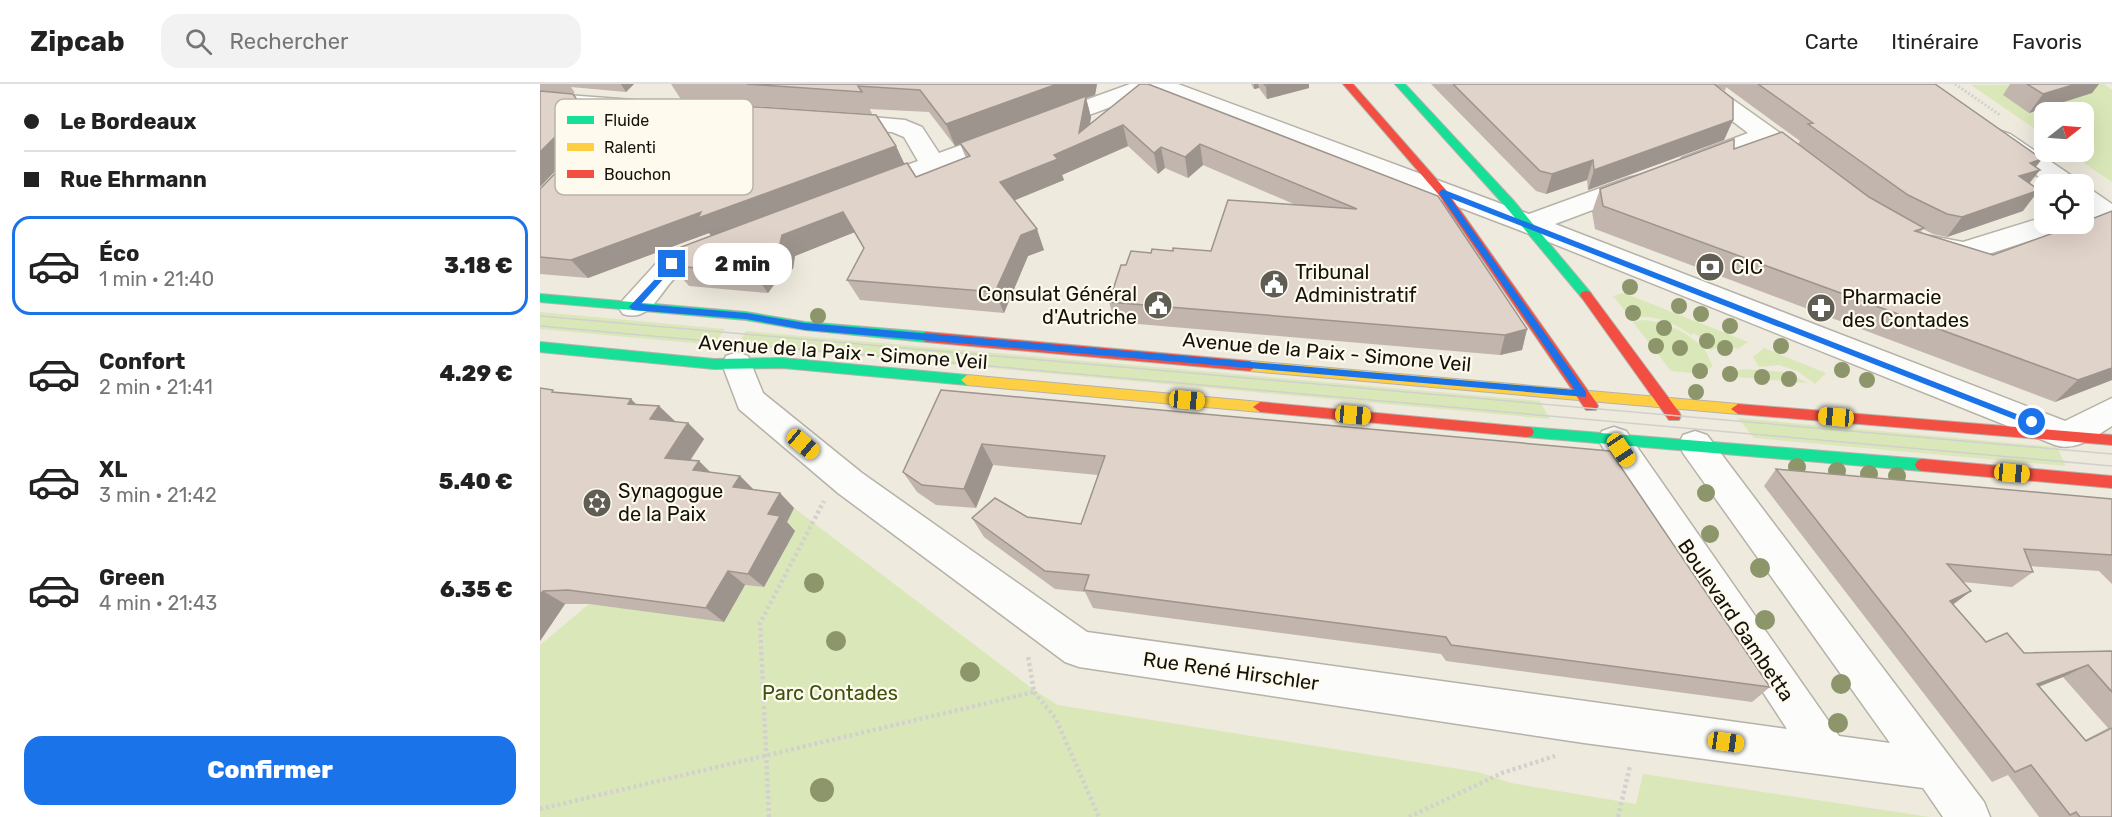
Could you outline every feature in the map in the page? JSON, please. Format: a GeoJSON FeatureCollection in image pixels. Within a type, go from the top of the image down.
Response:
{"type":"FeatureCollection","features":[{"type":"Feature","properties":{"kind":"main road","name":"Boulevard Gambetta"},"geometry":{"type":"LineString","coordinates":[[1348,84],[1442,192],[1604,426]]}},
{"type":"Feature","properties":{"kind":"main road"},"geometry":{"type":"LineString","coordinates":[[1400,84],[1564,264],[1695,444]]}},
{"type":"Feature","properties":{"kind":"main road","name":"Avenue de la Paix - Simone Veil"},"geometry":{"type":"LineString","coordinates":[[540,298],[746,316],[805,326],[1666,403],[2112,440]]}},
{"type":"Feature","properties":{"kind":"main road","name":"Avenue de la Paix - Simone Veil"},"geometry":{"type":"LineString","coordinates":[[540,347],[737,364],[783,363],[1604,426],[1695,444],[2110,484]]}},
{"type":"Feature","properties":{"kind":"street"},"geometry":{"type":"LineString","coordinates":[[641,99],[655,84]]}},
{"type":"Feature","properties":{"kind":"street"},"geometry":{"type":"LineString","coordinates":[[846,197],[1154,84],[1529,224],[2067,436],[2112,411]]}},
{"type":"Feature","properties":{"kind":"street"},"geometry":{"type":"LineString","coordinates":[[1696,84],[1822,177]]}},
{"type":"Feature","properties":{"kind":"street"},"geometry":{"type":"LineString","coordinates":[[540,100],[555,101]]}},
{"type":"Feature","properties":{"kind":"street"},"geometry":{"type":"LineString","coordinates":[[813,119],[896,125],[913,132],[933,164]]}},
{"type":"Feature","properties":{"kind":"street"},"geometry":{"type":"LineString","coordinates":[[1981,124],[2052,174]]}},
{"type":"Feature","properties":{"kind":"street"},"geometry":{"type":"LineString","coordinates":[[1529,224],[1767,135]]}},
{"type":"Feature","properties":{"kind":"street"},"geometry":{"type":"LineString","coordinates":[[1911,238],[1950,252],[1964,252],[2034,230]]}},
{"type":"Feature","properties":{"kind":"street"},"geometry":{"type":"LineString","coordinates":[[633,307],[672,264],[737,239]]}},
{"type":"Feature","properties":{"kind":"street","name":"Rue René Hirschler"},"geometry":{"type":"LineString","coordinates":[[737,364],[750,400],[839,474],[1079,649],[1829,757]]}},
{"type":"Feature","properties":{"kind":"street","name":"Boulevard Gambetta"},"geometry":{"type":"LineString","coordinates":[[1604,426],[1829,757]]}},
{"type":"Feature","properties":{"kind":"street"},"geometry":{"type":"LineString","coordinates":[[1695,444],[1969,817]]}},
{"type":"Feature","properties":{"kind":"street"},"geometry":{"type":"LineString","coordinates":[[1829,757],[1934,770]]}},
{"type":"Feature","properties":{"kind":"path"},"geometry":{"type":"LineString","coordinates":[[769,817],[760,623],[839,474]]}},
{"type":"Feature","properties":{"kind":"path"},"geometry":{"type":"LineString","coordinates":[[1020,608],[1034,692],[1056,719],[1099,817]]}},
{"type":"Feature","properties":{"kind":"path"},"geometry":{"type":"LineString","coordinates":[[540,808],[1034,692]]}},
{"type":"Feature","properties":{"kind":"path"},"geometry":{"type":"LineString","coordinates":[[1618,817],[1638,730]]}},
{"type":"Feature","properties":{"kind":"path"},"geometry":{"type":"LineString","coordinates":[[1409,817],[1502,773],[1559,755]]}},
{"type":"Feature","properties":{"kind":"green space"},"geometry":{"type":"Polygon","coordinates":[[[2104,84],[2112,90],[2112,182],[2083,162],[2094,162],[2094,102],[2034,102],[2034,128],[1971,85],[2104,84]]]}},
{"type":"Feature","properties":{"kind":"green space"},"geometry":{"type":"Polygon","coordinates":[[[1624,293],[1748,342],[1738,349],[1724,346],[1711,350],[1699,341],[1702,339],[1694,333],[1691,335],[1670,322],[1647,317],[1631,318],[1613,296],[1624,293]]]}},
{"type":"Feature","properties":{"kind":"green space"},"geometry":{"type":"Polygon","coordinates":[[[540,312],[725,329],[714,345],[540,329],[540,312]]]}},
{"type":"Feature","properties":{"kind":"green space"},"geometry":{"type":"Polygon","coordinates":[[[1642,320],[1668,325],[1685,333],[1705,350],[1713,366],[1702,374],[1671,371],[1633,322],[1642,320]]]}},
{"type":"Feature","properties":{"kind":"green space"},"geometry":{"type":"Polygon","coordinates":[[[746,331],[1540,401],[1550,419],[737,345],[746,331]]]}},
{"type":"Feature","properties":{"kind":"green space"},"geometry":{"type":"Polygon","coordinates":[[[1764,348],[1826,373],[1815,384],[1797,371],[1779,365],[1759,367],[1753,357],[1764,348]]]}},
{"type":"Feature","properties":{"kind":"green space"},"geometry":{"type":"Polygon","coordinates":[[[1745,369],[1785,372],[1808,383],[1725,376],[1729,372],[1745,369]]]}},
{"type":"Feature","properties":{"kind":"green space"},"geometry":{"type":"Polygon","coordinates":[[[1738,418],[2057,447],[2066,466],[1754,438],[1738,418]]]}},
{"type":"Feature","properties":{"kind":"green space","name":"Parc Contades"},"geometry":{"type":"Polygon","coordinates":[[[794,508],[1034,690],[1058,705],[1478,772],[1511,783],[1636,804],[1643,774],[1930,817],[540,817],[540,645],[589,604],[724,621],[745,585],[764,587],[783,529],[794,508]]]}},
{"type":"Feature","properties":{"kind":"building"},"geometry":{"type":"Polygon","coordinates":[[[747,84],[1057,84],[946,124],[920,90],[858,86],[862,92],[747,84]]]}},
{"type":"Feature","properties":{"kind":"building"},"geometry":{"type":"Polygon","coordinates":[[[1140,84],[1148,84],[1438,196],[1527,329],[1505,335],[1109,302],[1121,265],[1126,265],[1131,251],[1151,253],[1152,249],[1173,251],[1173,248],[1211,251],[1228,200],[1357,209],[1200,144],[1185,157],[1161,147],[1154,153],[1123,125],[1054,155],[1058,159],[1000,182],[1037,229],[1021,235],[995,292],[847,280],[864,248],[843,212],[782,235],[779,248],[769,250],[753,272],[672,266],[681,247],[907,163],[916,177],[970,156],[960,143],[1086,96],[1079,133],[1140,84]]]}},
{"type":"Feature","properties":{"kind":"building"},"geometry":{"type":"Polygon","coordinates":[[[1453,84],[1714,84],[1733,99],[1733,120],[1594,170],[1593,160],[1552,174],[1540,171],[1453,84]]]}},
{"type":"Feature","properties":{"kind":"building"},"geometry":{"type":"Polygon","coordinates":[[[1758,84],[1935,84],[2034,153],[2034,162],[2030,163],[2040,170],[2019,176],[2034,186],[2034,192],[1962,217],[1947,214],[1908,195],[1808,124],[1813,123],[1758,84]]]}},
{"type":"Feature","properties":{"kind":"building"},"geometry":{"type":"Polygon","coordinates":[[[2027,84],[2076,84],[2043,94],[2027,84]]]}},
{"type":"Feature","properties":{"kind":"building"},"geometry":{"type":"Polygon","coordinates":[[[540,91],[573,94],[576,99],[555,99],[555,137],[540,152],[540,91]]]}},
{"type":"Feature","properties":{"kind":"building"},"geometry":{"type":"Polygon","coordinates":[[[753,107],[876,115],[896,146],[698,218],[701,212],[571,260],[540,257],[540,189],[555,173],[555,195],[753,195],[753,107]]]}},
{"type":"Feature","properties":{"kind":"building"},"geometry":{"type":"Polygon","coordinates":[[[1782,132],[1869,197],[1924,228],[1915,231],[1993,255],[2051,234],[2094,234],[2094,218],[2112,211],[2112,368],[2078,380],[1603,206],[1600,189],[1734,139],[1734,149],[1782,132]]]}},
{"type":"Feature","properties":{"kind":"building"},"geometry":{"type":"Polygon","coordinates":[[[540,388],[553,390],[552,392],[631,399],[628,404],[659,406],[650,419],[688,423],[665,458],[699,461],[693,470],[740,476],[733,487],[780,493],[768,514],[780,516],[748,574],[728,571],[706,608],[568,590],[543,591],[540,595],[540,388]]]}},
{"type":"Feature","properties":{"kind":"building"},"geometry":{"type":"Polygon","coordinates":[[[941,390],[1610,451],[1770,687],[1451,645],[1446,637],[1084,590],[1089,575],[1045,571],[972,518],[995,498],[1027,517],[1081,524],[1105,456],[982,444],[964,489],[922,485],[903,472],[941,390]]]}},
{"type":"Feature","properties":{"kind":"building"},"geometry":{"type":"Polygon","coordinates":[[[1776,469],[2112,499],[2112,555],[2024,549],[2033,572],[1947,564],[1971,591],[1950,601],[1986,642],[2007,633],[2024,653],[2112,651],[2112,692],[2088,665],[2037,684],[2086,741],[2112,728],[2112,817],[2080,817],[2076,812],[2070,815],[2031,765],[2015,772],[1776,469]]]}},
{"type":"Feature","properties":{"kind":"tram line"},"geometry":{"type":"LineString","coordinates":[[540,316],[2112,454]]}},
{"type":"Feature","properties":{"kind":"tram line"},"geometry":{"type":"LineString","coordinates":[[540,326],[2112,466]]}},
{"type":"Feature","properties":{"kind":"traffic: fast"},"geometry":{"type":"LineString","coordinates":[[1400,84],[1509,203],[1586,295]]}},
{"type":"Feature","properties":{"kind":"traffic: fast"},"geometry":{"type":"LineString","coordinates":[[540,298],[746,316],[805,326],[926,337]]}},
{"type":"Feature","properties":{"kind":"traffic: fast"},"geometry":{"type":"LineString","coordinates":[[540,347],[714,364],[783,363],[967,380]]}},
{"type":"Feature","properties":{"kind":"traffic: fast"},"geometry":{"type":"LineString","coordinates":[[1527,432],[1922,465]]}},
{"type":"Feature","properties":{"kind":"traffic: slow"},"geometry":{"type":"LineString","coordinates":[[1250,366],[1738,409]]}},
{"type":"Feature","properties":{"kind":"traffic: slow"},"geometry":{"type":"LineString","coordinates":[[967,380],[1260,407]]}},
{"type":"Feature","properties":{"kind":"traffic: jam"},"geometry":{"type":"LineString","coordinates":[[1348,84],[1442,192],[1591,406]]}},
{"type":"Feature","properties":{"kind":"traffic: jam"},"geometry":{"type":"LineString","coordinates":[[1586,295],[1674,416]]}},
{"type":"Feature","properties":{"kind":"traffic: jam"},"geometry":{"type":"LineString","coordinates":[[926,337],[1250,366]]}},
{"type":"Feature","properties":{"kind":"traffic: jam"},"geometry":{"type":"LineString","coordinates":[[1260,407],[1527,432]]}},
{"type":"Feature","properties":{"kind":"traffic: jam"},"geometry":{"type":"LineString","coordinates":[[1738,409],[2112,440]]}},
{"type":"Feature","properties":{"kind":"traffic: jam"},"geometry":{"type":"LineString","coordinates":[[1922,465],[2112,482]]}},
{"type":"Feature","properties":{"kind":"place","name":"CIC"},"geometry":{"type":"Point","coordinates":[1710,267]}},
{"type":"Feature","properties":{"kind":"place","name":"Tribunal Administratif"},"geometry":{"type":"Point","coordinates":[1274,284]}},
{"type":"Feature","properties":{"kind":"place","name":"Consulat Général d'Autriche"},"geometry":{"type":"Point","coordinates":[1158,305]}},
{"type":"Feature","properties":{"kind":"place","name":"Pharmacie des Contades"},"geometry":{"type":"Point","coordinates":[1821,308]}},
{"type":"Feature","properties":{"kind":"place","name":"Synagogue de la Paix"},"geometry":{"type":"Point","coordinates":[597,503]}},
{"type":"Feature","properties":{"kind":"route"},"geometry":{"type":"LineString","coordinates":[[672,264],[633,307],[746,316],[805,326],[1583,395],[1442,192],[2032,422]]}}]}
